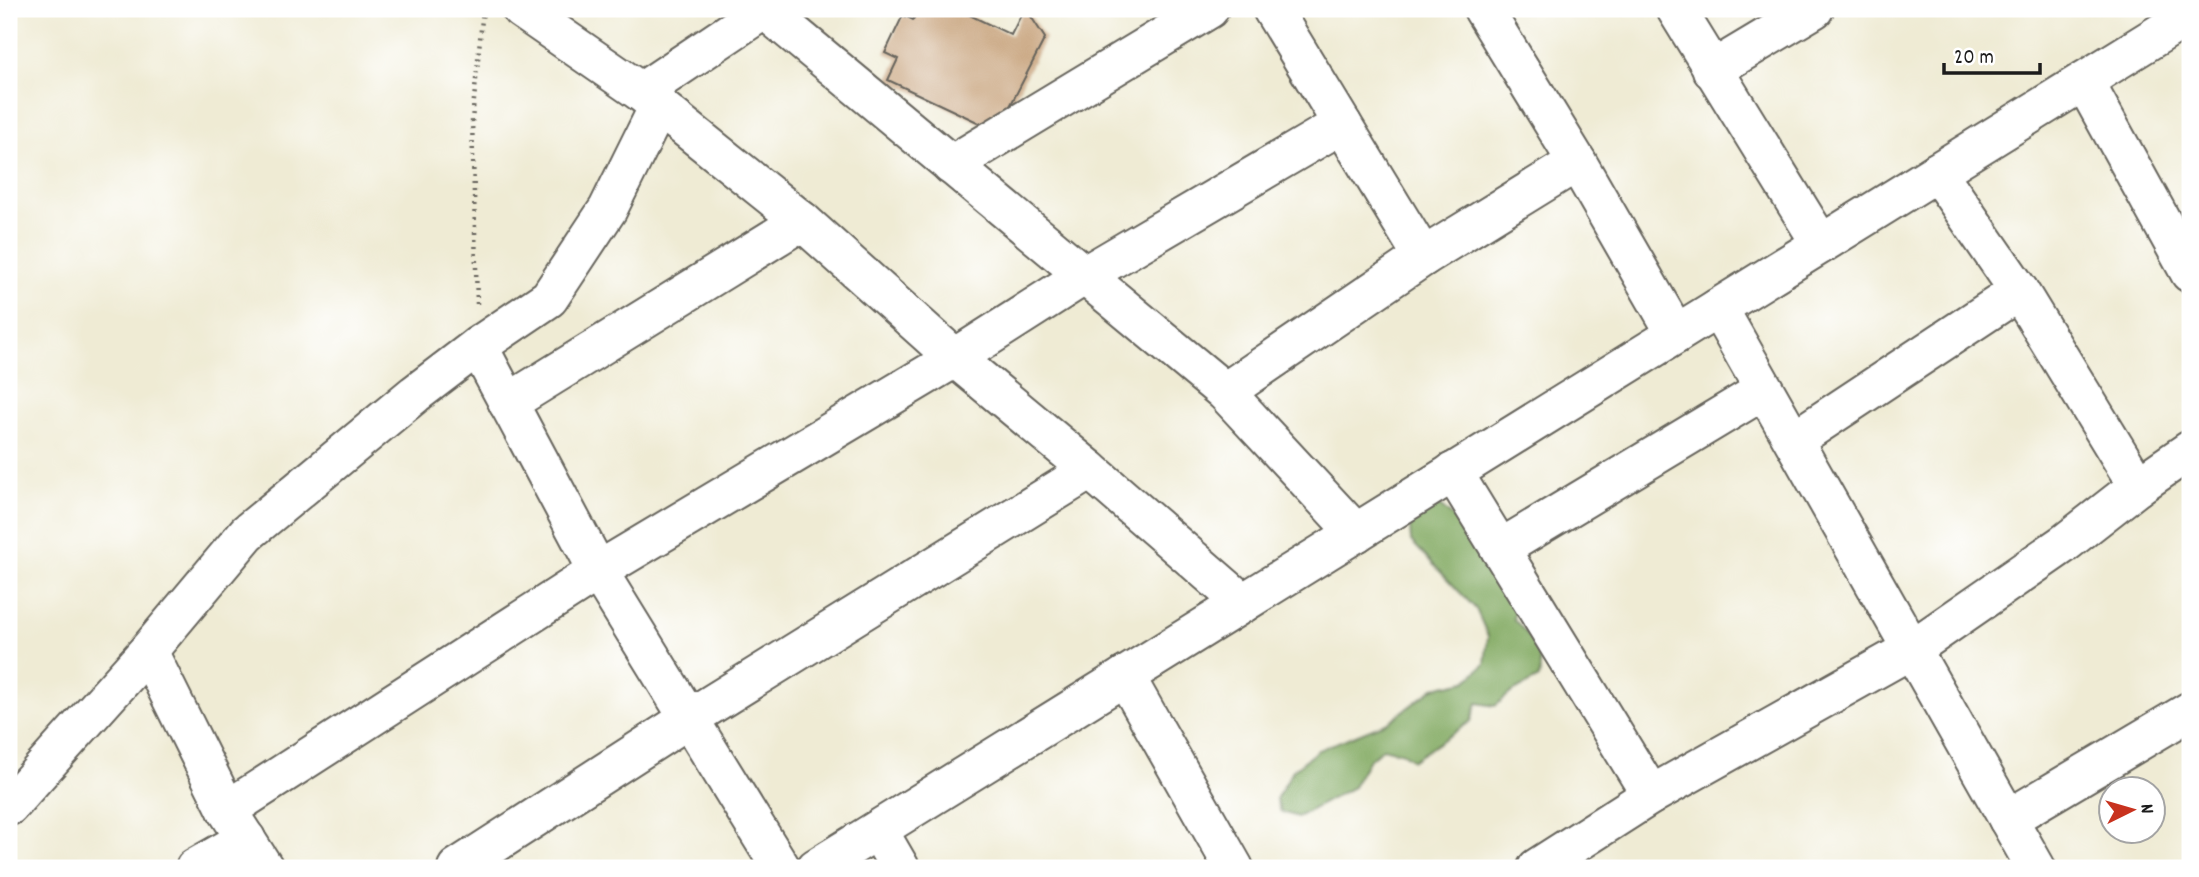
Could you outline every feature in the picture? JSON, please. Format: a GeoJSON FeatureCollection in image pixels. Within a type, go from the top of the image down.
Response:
{"type":"FeatureCollection","features":[{"type":"Feature","properties":{"kind":"street"},"geometry":{"type":"LineString","coordinates":[[521,9],[650,99],[802,221],[955,358],[1090,470],[1243,603]]}},
{"type":"Feature","properties":{"kind":"street"},"geometry":{"type":"LineString","coordinates":[[9,806],[148,651],[247,533],[415,394],[478,346],[549,298],[608,209],[650,99],[764,9],[1225,392],[1356,533]]}},
{"type":"Feature","properties":{"kind":"street"},"geometry":{"type":"LineString","coordinates":[[951,165],[1209,9]]}},
{"type":"Feature","properties":{"kind":"street"},"geometry":{"type":"LineString","coordinates":[[1272,9],[1423,257]]}},
{"type":"Feature","properties":{"kind":"street"},"geometry":{"type":"LineString","coordinates":[[1483,9],[1577,162],[1676,334]]}},
{"type":"Feature","properties":{"kind":"street"},"geometry":{"type":"LineString","coordinates":[[1676,9],[1821,244]]}},
{"type":"Feature","properties":{"kind":"street"},"geometry":{"type":"LineString","coordinates":[[1713,70],[1814,9]]}},
{"type":"Feature","properties":{"kind":"street"},"geometry":{"type":"LineString","coordinates":[[816,868],[2190,15]]}},
{"type":"Feature","properties":{"kind":"street"},"geometry":{"type":"LineString","coordinates":[[2084,80],[2190,273]]}},
{"type":"Feature","properties":{"kind":"street"},"geometry":{"type":"LineString","coordinates":[[195,868],[245,839],[598,571],[955,358],[1085,275],[1342,124]]}},
{"type":"Feature","properties":{"kind":"street"},"geometry":{"type":"LineString","coordinates":[[1225,392],[1423,257],[1577,162]]}},
{"type":"Feature","properties":{"kind":"street"},"geometry":{"type":"LineString","coordinates":[[1937,172],[2019,291],[2138,486]]}},
{"type":"Feature","properties":{"kind":"street"},"geometry":{"type":"LineString","coordinates":[[508,403],[802,221]]}},
{"type":"Feature","properties":{"kind":"street"},"geometry":{"type":"LineString","coordinates":[[1794,440],[2019,291]]}},
{"type":"Feature","properties":{"kind":"street"},"geometry":{"type":"LineString","coordinates":[[1718,308],[2036,868]]}},
{"type":"Feature","properties":{"kind":"street"},"geometry":{"type":"LineString","coordinates":[[478,346],[598,571],[781,868]]}},
{"type":"Feature","properties":{"kind":"street"},"geometry":{"type":"LineString","coordinates":[[1500,550],[1764,390]]}},
{"type":"Feature","properties":{"kind":"street"},"geometry":{"type":"LineString","coordinates":[[1537,868],[1651,795],[1912,649],[2190,450]]}},
{"type":"Feature","properties":{"kind":"street"},"geometry":{"type":"LineString","coordinates":[[457,868],[688,719],[1090,470]]}},
{"type":"Feature","properties":{"kind":"street"},"geometry":{"type":"LineString","coordinates":[[1453,472],[1651,795]]}},
{"type":"Feature","properties":{"kind":"street"},"geometry":{"type":"LineString","coordinates":[[148,651],[245,839]]}},
{"type":"Feature","properties":{"kind":"street"},"geometry":{"type":"LineString","coordinates":[[1125,676],[1234,868]]}},
{"type":"Feature","properties":{"kind":"street"},"geometry":{"type":"LineString","coordinates":[[2008,819],[2190,711]]}},
{"type":"Feature","properties":{"kind":"street"},"geometry":{"type":"LineString","coordinates":[[878,830],[900,868]]}},
{"type":"Feature","properties":{"kind":"path"},"geometry":{"type":"LineString","coordinates":[[478,346],[472,120],[483,9]]}},
{"type":"Feature","properties":{"kind":"green space"},"geometry":{"type":"Polygon","coordinates":[[[1440,506],[1482,550],[1491,564],[1496,585],[1515,600],[1513,619],[1525,631],[1534,646],[1539,662],[1539,678],[1512,692],[1495,706],[1477,703],[1471,721],[1413,760],[1403,753],[1383,748],[1368,761],[1353,787],[1298,817],[1281,812],[1276,799],[1293,770],[1318,750],[1390,721],[1434,688],[1466,681],[1485,664],[1488,636],[1476,609],[1411,541],[1409,516],[1422,508],[1440,506]]]}},
{"type":"Feature","properties":{"kind":"building"},"geometry":{"type":"Polygon","coordinates":[[[918,9],[957,9],[1011,35],[1026,9],[1045,38],[1005,116],[990,128],[888,80],[898,59],[885,53],[903,15],[913,20],[918,9]]]}}]}
